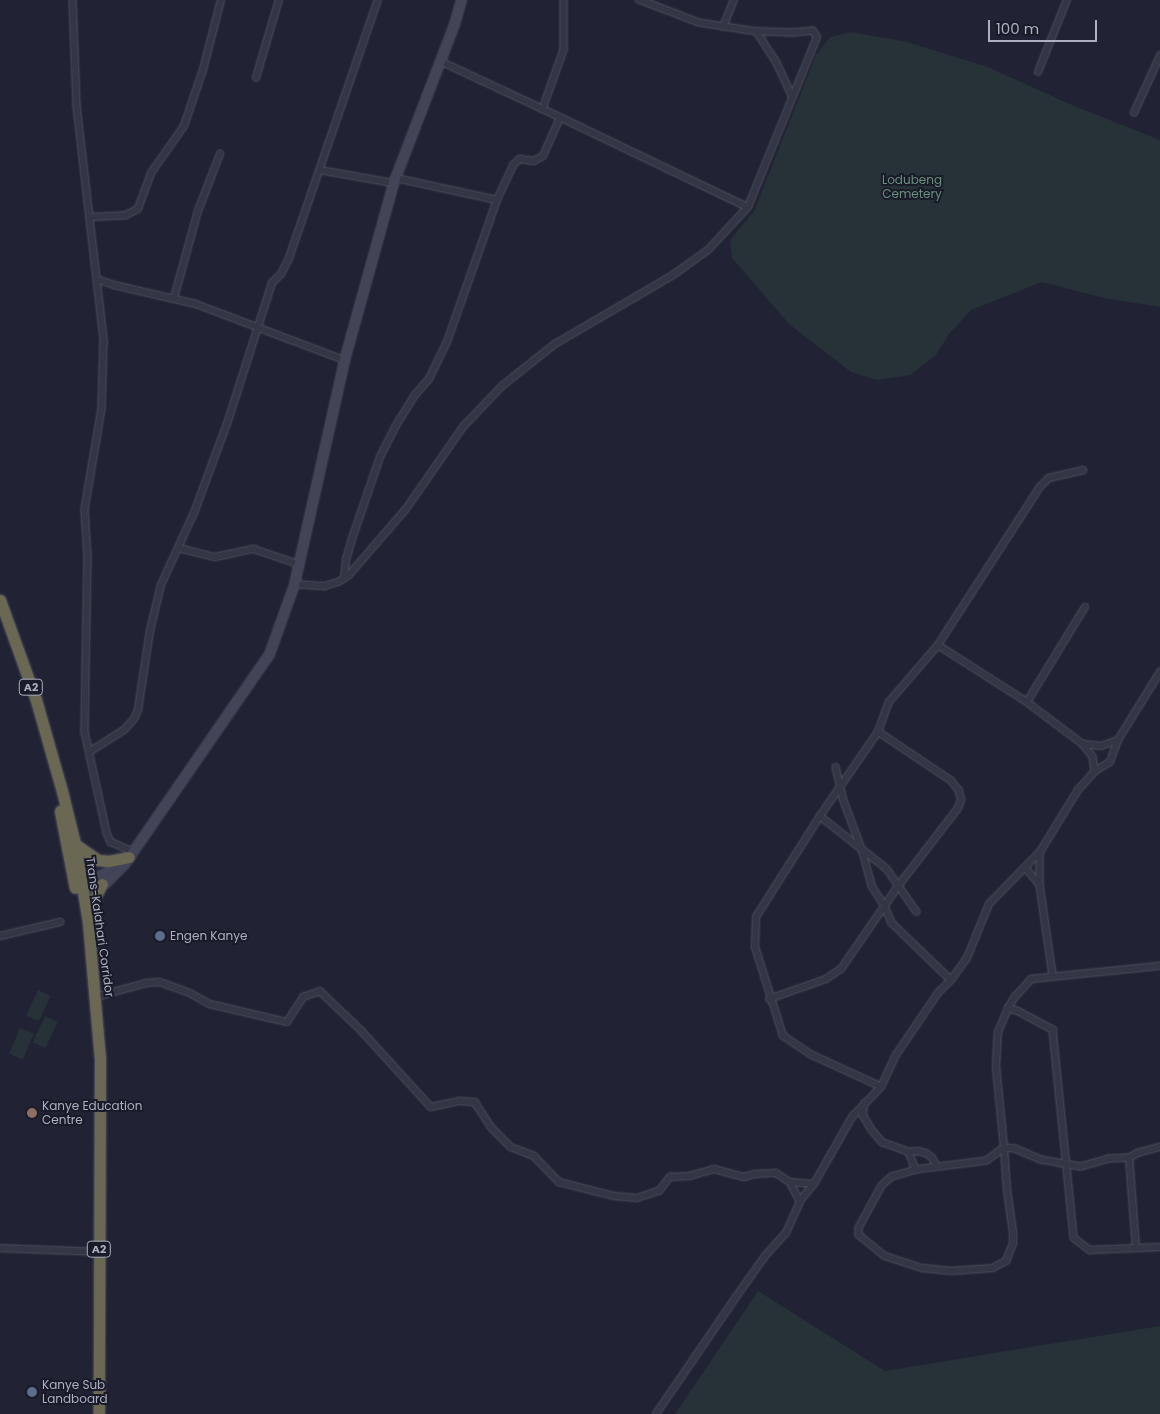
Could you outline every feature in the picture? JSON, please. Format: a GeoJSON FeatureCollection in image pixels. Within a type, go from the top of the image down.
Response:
{"type":"FeatureCollection","features":[{"type":"Feature","properties":{"kind":"highway","name":"Trans-Kalahari Corridor"},"geometry":{"type":"LineString","coordinates":[[0,600],[36,700],[56,776],[62,791],[74,844],[100,1083]]}},
{"type":"Feature","properties":{"kind":"highway","name":"Trans-Kalahari Corridor"},"geometry":{"type":"LineString","coordinates":[[56,776],[63,832],[88,922],[96,997],[100,1058],[100,1414]]}},
{"type":"Feature","properties":{"kind":"highway"},"geometry":{"type":"LineString","coordinates":[[74,844],[98,860],[109,861],[129,858]]}},
{"type":"Feature","properties":{"kind":"highway"},"geometry":{"type":"LineString","coordinates":[[88,922],[94,898],[102,884]]}},
{"type":"Feature","properties":{"kind":"street"},"geometry":{"type":"LineString","coordinates":[[73,0],[77,106],[104,341],[102,409],[85,510],[88,575],[85,732],[107,833],[111,842],[129,858]]}},
{"type":"Feature","properties":{"kind":"street"},"geometry":{"type":"LineString","coordinates":[[91,217],[126,215],[138,209],[151,173],[184,126],[203,70],[221,0]]}},
{"type":"Feature","properties":{"kind":"street"},"geometry":{"type":"LineString","coordinates":[[256,78],[279,0]]}},
{"type":"Feature","properties":{"kind":"street"},"geometry":{"type":"LineString","coordinates":[[89,752],[124,730],[134,719],[138,710],[158,593],[180,548],[228,424],[272,283],[284,269],[378,0]]}},
{"type":"Feature","properties":{"kind":"street"},"geometry":{"type":"LineString","coordinates":[[77,884],[102,884],[110,880],[129,858],[268,654],[294,584],[344,360],[395,181],[440,61],[460,0]]}},
{"type":"Feature","properties":{"kind":"street"},"geometry":{"type":"LineString","coordinates":[[543,109],[564,50],[564,0]]}},
{"type":"Feature","properties":{"kind":"street"},"geometry":{"type":"LineString","coordinates":[[294,584],[325,586],[344,579],[355,570],[406,509],[464,427],[502,386],[555,344],[666,280],[708,250],[748,207],[817,36],[813,31],[794,33],[757,32],[723,27],[691,20],[639,0]]}},
{"type":"Feature","properties":{"kind":"street"},"geometry":{"type":"LineString","coordinates":[[723,27],[734,0]]}},
{"type":"Feature","properties":{"kind":"street"},"geometry":{"type":"LineString","coordinates":[[1038,72],[1067,0]]}},
{"type":"Feature","properties":{"kind":"street"},"geometry":{"type":"LineString","coordinates":[[757,32],[776,61],[792,95]]}},
{"type":"Feature","properties":{"kind":"street"},"geometry":{"type":"LineString","coordinates":[[1134,113],[1160,56]]}},
{"type":"Feature","properties":{"kind":"street"},"geometry":{"type":"LineString","coordinates":[[440,61],[748,207]]}},
{"type":"Feature","properties":{"kind":"street"},"geometry":{"type":"LineString","coordinates":[[1153,71],[1160,74]]}},
{"type":"Feature","properties":{"kind":"street"},"geometry":{"type":"LineString","coordinates":[[344,579],[346,560],[352,539],[380,457],[410,403],[429,378],[447,342],[497,200],[515,162],[524,159],[534,161],[543,156],[560,118]]}},
{"type":"Feature","properties":{"kind":"street"},"geometry":{"type":"LineString","coordinates":[[174,298],[198,211],[220,154]]}},
{"type":"Feature","properties":{"kind":"street"},"geometry":{"type":"LineString","coordinates":[[320,170],[395,181],[497,200]]}},
{"type":"Feature","properties":{"kind":"street"},"geometry":{"type":"LineString","coordinates":[[97,279],[114,285],[174,298],[259,326],[344,360]]}},
{"type":"Feature","properties":{"kind":"street"},"geometry":{"type":"LineString","coordinates":[[881,1087],[811,1055],[783,1036],[755,947],[756,917],[820,816],[878,732],[890,702],[938,645],[1038,488],[1049,478],[1083,470]]}},
{"type":"Feature","properties":{"kind":"street"},"geometry":{"type":"LineString","coordinates":[[180,548],[215,557],[254,549],[298,564]]}},
{"type":"Feature","properties":{"kind":"street"},"geometry":{"type":"LineString","coordinates":[[1027,702],[1085,607]]}},
{"type":"Feature","properties":{"kind":"street"},"geometry":{"type":"LineString","coordinates":[[938,645],[1027,702],[1083,744],[1093,757],[1095,771]]}},
{"type":"Feature","properties":{"kind":"street"},"geometry":{"type":"LineString","coordinates":[[656,1414],[765,1256],[786,1233],[800,1201],[814,1184],[852,1117],[881,1087],[896,1055],[938,993],[951,980],[967,958],[989,904],[1040,852],[1078,790],[1095,771],[1110,762],[1118,740],[1160,672]]}},
{"type":"Feature","properties":{"kind":"street"},"geometry":{"type":"LineString","coordinates":[[770,999],[834,975],[841,969],[899,885],[953,817],[960,800],[960,791],[952,781],[878,732]]}},
{"type":"Feature","properties":{"kind":"street"},"geometry":{"type":"LineString","coordinates":[[1083,744],[1101,746],[1118,740]]}},
{"type":"Feature","properties":{"kind":"street"},"geometry":{"type":"LineString","coordinates":[[836,767],[840,786],[863,852],[872,886],[885,906],[892,923],[951,980]]}},
{"type":"Feature","properties":{"kind":"street"},"geometry":{"type":"LineString","coordinates":[[820,816],[863,852],[887,869],[917,912]]}},
{"type":"Feature","properties":{"kind":"street"},"geometry":{"type":"LineString","coordinates":[[1040,852],[1040,885],[1053,975]]}},
{"type":"Feature","properties":{"kind":"street"},"geometry":{"type":"LineString","coordinates":[[77,884],[112,871],[129,858]]}},
{"type":"Feature","properties":{"kind":"street"},"geometry":{"type":"LineString","coordinates":[[1025,867],[1040,885]]}},
{"type":"Feature","properties":{"kind":"street"},"geometry":{"type":"LineString","coordinates":[[0,936],[60,922]]}},
{"type":"Feature","properties":{"kind":"street"},"geometry":{"type":"LineString","coordinates":[[1160,966],[1053,975],[1032,979],[1015,997],[1008,1008],[998,1032],[996,1067],[1004,1148],[1013,1244],[1006,1261],[993,1268],[951,1271],[913,1266],[885,1256],[859,1235],[859,1228],[882,1186],[892,1177],[937,1166],[987,1161],[1004,1148],[1015,1149],[1040,1160],[1080,1167],[1109,1159],[1129,1158],[1137,1153],[1160,1147]]}},
{"type":"Feature","properties":{"kind":"street"},"geometry":{"type":"LineString","coordinates":[[96,997],[146,983],[160,982],[190,993],[210,1004],[287,1022],[303,997],[320,990],[361,1030],[431,1108],[459,1101],[475,1102],[491,1127],[511,1147],[534,1156],[559,1182],[614,1196],[637,1198],[659,1190],[670,1177],[690,1176],[714,1169],[744,1178],[755,1174],[776,1173],[790,1182],[814,1184]]}},
{"type":"Feature","properties":{"kind":"street"},"geometry":{"type":"LineString","coordinates":[[1008,1008],[1018,1011],[1053,1030],[1065,1165],[1074,1238],[1090,1250],[1160,1247]]}},
{"type":"Feature","properties":{"kind":"street"},"geometry":{"type":"LineString","coordinates":[[866,1101],[863,1115],[882,1142],[909,1152],[918,1150],[926,1153],[932,1157],[937,1166]]}},
{"type":"Feature","properties":{"kind":"street"},"geometry":{"type":"LineString","coordinates":[[852,1117],[863,1115]]}},
{"type":"Feature","properties":{"kind":"street"},"geometry":{"type":"LineString","coordinates":[[909,1152],[916,1170]]}},
{"type":"Feature","properties":{"kind":"street"},"geometry":{"type":"LineString","coordinates":[[1129,1158],[1136,1248]]}},
{"type":"Feature","properties":{"kind":"street"},"geometry":{"type":"LineString","coordinates":[[790,1182],[800,1201]]}},
{"type":"Feature","properties":{"kind":"street"},"geometry":{"type":"LineString","coordinates":[[0,1248],[99,1252]]}},
{"type":"Feature","properties":{"kind":"green space","name":"Lodubeng Cemetery"},"geometry":{"type":"Polygon","coordinates":[[[851,32],[907,42],[988,67],[1067,103],[1160,140],[1160,307],[1104,298],[1042,282],[971,310],[949,334],[936,355],[910,375],[877,380],[851,372],[789,324],[732,258],[730,240],[754,211],[816,55],[830,37],[851,32]]]}},
{"type":"Feature","properties":{"kind":"green space"},"geometry":{"type":"Polygon","coordinates":[[[38,990],[51,996],[39,1021],[26,1015],[38,990]]]}},
{"type":"Feature","properties":{"kind":"green space"},"geometry":{"type":"Polygon","coordinates":[[[45,1016],[58,1022],[45,1048],[33,1042],[45,1016]]]}},
{"type":"Feature","properties":{"kind":"green space"},"geometry":{"type":"Polygon","coordinates":[[[20,1028],[34,1034],[23,1060],[9,1054],[20,1028]]]}},
{"type":"Feature","properties":{"kind":"green space"},"geometry":{"type":"Polygon","coordinates":[[[758,1291],[885,1371],[1160,1326],[1160,1414],[675,1414],[758,1291]]]}},
{"type":"Feature","properties":{"kind":"place","name":"Engen Kanye"},"geometry":{"type":"Point","coordinates":[160,936]}},
{"type":"Feature","properties":{"kind":"place","name":"Kanye Education Centre"},"geometry":{"type":"Point","coordinates":[32,1113]}},
{"type":"Feature","properties":{"kind":"place","name":"Kanye Sub Landboard"},"geometry":{"type":"Point","coordinates":[32,1392]}}]}
